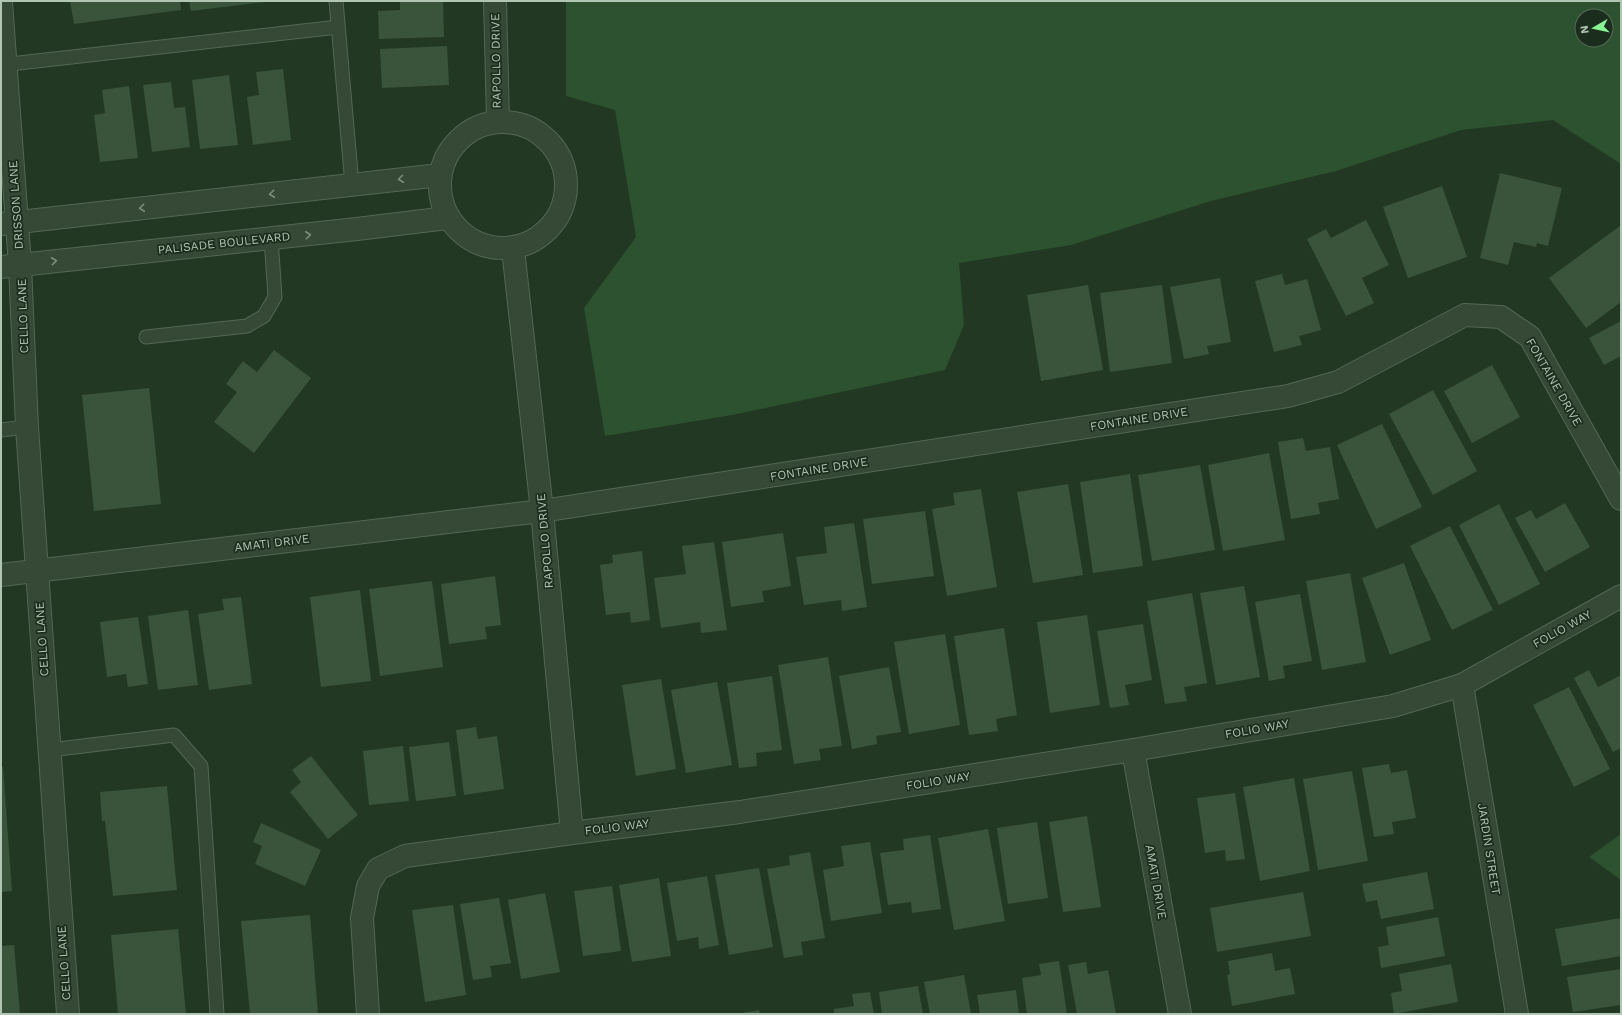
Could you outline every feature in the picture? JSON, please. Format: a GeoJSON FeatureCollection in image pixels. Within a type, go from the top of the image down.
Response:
{"type":"FeatureCollection","features":[{"type":"Feature","properties":{"kind":"street","name":"RAPOLLO DRIVE"},"geometry":{"type":"LineString","coordinates":[[495,1],[498,121]]}},
{"type":"Feature","properties":{"kind":"street","name":"DRISSON LANE"},"geometry":{"type":"LineString","coordinates":[[1,2],[11,266]]}},
{"type":"Feature","properties":{"kind":"street"},"geometry":{"type":"LineString","coordinates":[[498,121],[525,125],[548,140],[563,164],[567,192],[558,218],[544,234],[539,239],[513,249],[488,248],[464,237],[447,218],[440,197],[440,175],[450,148],[470,129],[498,121]]}},
{"type":"Feature","properties":{"kind":"street"},"geometry":{"type":"LineString","coordinates":[[9,223],[440,175]]}},
{"type":"Feature","properties":{"kind":"street","name":"PALISADE BOULEVARD"},"geometry":{"type":"LineString","coordinates":[[11,266],[357,230],[447,218]]}},
{"type":"Feature","properties":{"kind":"street","name":"RAPOLLO DRIVE"},"geometry":{"type":"LineString","coordinates":[[513,249],[542,511],[572,833]]}},
{"type":"Feature","properties":{"kind":"street","name":"CELLO LANE"},"geometry":{"type":"LineString","coordinates":[[11,266],[27,427],[68,1014]]}},
{"type":"Feature","properties":{"kind":"street","name":"FONTAINE DRIVE"},"geometry":{"type":"LineString","coordinates":[[542,511],[1288,396],[1338,382],[1465,315],[1501,317],[1530,337],[1621,500]]}},
{"type":"Feature","properties":{"kind":"street","name":"AMATI DRIVE"},"geometry":{"type":"LineString","coordinates":[[1,575],[542,511]]}},
{"type":"Feature","properties":{"kind":"street","name":"FOLIO WAY"},"geometry":{"type":"LineString","coordinates":[[368,1014],[362,918],[368,886],[378,869],[405,856],[740,812],[1133,750],[1393,706],[1462,685],[1621,596]]}},
{"type":"Feature","properties":{"kind":"street","name":"JARDIN STREET"},"geometry":{"type":"LineString","coordinates":[[1462,685],[1516,1014]]}},
{"type":"Feature","properties":{"kind":"street","name":"AMATI DRIVE"},"geometry":{"type":"LineString","coordinates":[[1133,750],[1180,1014]]}},
{"type":"Feature","properties":{"kind":"lane"},"geometry":{"type":"LineString","coordinates":[[336,1],[352,185]]}},
{"type":"Feature","properties":{"kind":"lane"},"geometry":{"type":"LineString","coordinates":[[3,65],[338,27]]}},
{"type":"Feature","properties":{"kind":"lane"},"geometry":{"type":"LineString","coordinates":[[146,337],[247,326],[264,316],[274,297],[271,238]]}},
{"type":"Feature","properties":{"kind":"lane"},"geometry":{"type":"LineString","coordinates":[[1,430],[27,427]]}},
{"type":"Feature","properties":{"kind":"lane"},"geometry":{"type":"LineString","coordinates":[[50,750],[174,735],[201,766],[217,1014]]}},
{"type":"Feature","properties":{"kind":"shaded area"},"geometry":{"type":"Polygon","coordinates":[[[566,1],[1621,1],[1621,164],[1553,120],[1461,130],[1336,171],[1211,201],[1071,245],[959,263],[964,325],[945,370],[732,415],[605,436],[584,308],[636,237],[615,110],[566,96],[566,1]]]}},
{"type":"Feature","properties":{"kind":"shaded area"},"geometry":{"type":"Polygon","coordinates":[[[1621,834],[1621,880],[1589,857],[1621,834]]]}},
{"type":"Feature","properties":{"kind":"building"},"geometry":{"type":"Polygon","coordinates":[[[70,1],[180,1],[181,10],[74,24],[70,1]]]}},
{"type":"Feature","properties":{"kind":"building"},"geometry":{"type":"Polygon","coordinates":[[[189,1],[265,1],[265,2],[191,11],[189,1]]]}},
{"type":"Feature","properties":{"kind":"building"},"geometry":{"type":"Polygon","coordinates":[[[443,1],[444,37],[379,39],[378,11],[400,10],[400,2],[443,1]]]}},
{"type":"Feature","properties":{"kind":"building"},"geometry":{"type":"Polygon","coordinates":[[[447,46],[449,85],[382,88],[380,49],[447,46]]]}},
{"type":"Feature","properties":{"kind":"building"},"geometry":{"type":"Polygon","coordinates":[[[283,69],[291,140],[253,145],[247,97],[259,95],[256,72],[283,69]]]}},
{"type":"Feature","properties":{"kind":"building"},"geometry":{"type":"Polygon","coordinates":[[[229,75],[238,145],[200,149],[192,80],[229,75]]]}},
{"type":"Feature","properties":{"kind":"building"},"geometry":{"type":"Polygon","coordinates":[[[171,82],[174,108],[185,107],[190,147],[152,152],[143,85],[171,82]]]}},
{"type":"Feature","properties":{"kind":"building"},"geometry":{"type":"Polygon","coordinates":[[[129,86],[138,158],[100,162],[94,115],[105,113],[102,90],[129,86]]]}},
{"type":"Feature","properties":{"kind":"building"},"geometry":{"type":"Polygon","coordinates":[[[1500,173],[1562,188],[1548,246],[1537,243],[1536,247],[1514,242],[1508,265],[1480,258],[1500,173]]]}},
{"type":"Feature","properties":{"kind":"building"},"geometry":{"type":"Polygon","coordinates":[[[1442,186],[1467,257],[1408,278],[1383,207],[1442,186]]]}},
{"type":"Feature","properties":{"kind":"building"},"geometry":{"type":"Polygon","coordinates":[[[1366,220],[1389,265],[1362,278],[1374,303],[1346,316],[1307,239],[1326,229],[1331,238],[1366,220]]]}},
{"type":"Feature","properties":{"kind":"building"},"geometry":{"type":"Polygon","coordinates":[[[1620,226],[1621,302],[1586,328],[1549,278],[1620,226]]]}},
{"type":"Feature","properties":{"kind":"building"},"geometry":{"type":"Polygon","coordinates":[[[1282,274],[1285,285],[1307,279],[1321,330],[1299,336],[1302,345],[1274,352],[1255,281],[1282,274]]]}},
{"type":"Feature","properties":{"kind":"building"},"geometry":{"type":"Polygon","coordinates":[[[1220,278],[1231,342],[1207,346],[1209,354],[1184,359],[1170,287],[1220,278]]]}},
{"type":"Feature","properties":{"kind":"building"},"geometry":{"type":"Polygon","coordinates":[[[1088,285],[1103,370],[1041,381],[1027,295],[1088,285]]]}},
{"type":"Feature","properties":{"kind":"building"},"geometry":{"type":"Polygon","coordinates":[[[1162,285],[1172,363],[1110,372],[1100,293],[1162,285]]]}},
{"type":"Feature","properties":{"kind":"building"},"geometry":{"type":"Polygon","coordinates":[[[1621,321],[1621,356],[1604,365],[1589,338],[1621,321]]]}},
{"type":"Feature","properties":{"kind":"building"},"geometry":{"type":"Polygon","coordinates":[[[274,350],[311,378],[254,453],[214,422],[237,392],[226,384],[243,361],[257,372],[274,350]]]}},
{"type":"Feature","properties":{"kind":"building"},"geometry":{"type":"Polygon","coordinates":[[[1492,365],[1520,417],[1472,443],[1444,391],[1492,365]]]}},
{"type":"Feature","properties":{"kind":"building"},"geometry":{"type":"Polygon","coordinates":[[[149,388],[161,504],[94,511],[82,395],[149,388]]]}},
{"type":"Feature","properties":{"kind":"building"},"geometry":{"type":"Polygon","coordinates":[[[1433,390],[1477,471],[1433,495],[1389,414],[1433,390]]]}},
{"type":"Feature","properties":{"kind":"building"},"geometry":{"type":"Polygon","coordinates":[[[1382,424],[1422,507],[1376,529],[1337,445],[1382,424]]]}},
{"type":"Feature","properties":{"kind":"building"},"geometry":{"type":"Polygon","coordinates":[[[1303,438],[1306,451],[1330,447],[1339,499],[1318,503],[1320,514],[1291,519],[1278,442],[1303,438]]]}},
{"type":"Feature","properties":{"kind":"building"},"geometry":{"type":"Polygon","coordinates":[[[1269,453],[1285,540],[1223,551],[1208,465],[1269,453]]]}},
{"type":"Feature","properties":{"kind":"building"},"geometry":{"type":"Polygon","coordinates":[[[1200,465],[1215,550],[1152,561],[1138,475],[1200,465]]]}},
{"type":"Feature","properties":{"kind":"building"},"geometry":{"type":"Polygon","coordinates":[[[1130,474],[1143,566],[1093,573],[1080,482],[1130,474]]]}},
{"type":"Feature","properties":{"kind":"building"},"geometry":{"type":"Polygon","coordinates":[[[1068,484],[1083,575],[1033,583],[1017,492],[1068,484]]]}},
{"type":"Feature","properties":{"kind":"building"},"geometry":{"type":"Polygon","coordinates":[[[981,489],[997,587],[947,596],[932,509],[955,505],[953,493],[981,489]]]}},
{"type":"Feature","properties":{"kind":"building"},"geometry":{"type":"Polygon","coordinates":[[[1565,503],[1590,547],[1545,572],[1515,518],[1531,510],[1536,519],[1565,503]]]}},
{"type":"Feature","properties":{"kind":"building"},"geometry":{"type":"Polygon","coordinates":[[[1499,504],[1540,584],[1499,605],[1459,525],[1499,504]]]}},
{"type":"Feature","properties":{"kind":"building"},"geometry":{"type":"Polygon","coordinates":[[[925,511],[934,576],[872,584],[863,519],[925,511]]]}},
{"type":"Feature","properties":{"kind":"building"},"geometry":{"type":"Polygon","coordinates":[[[854,523],[867,607],[842,611],[841,600],[804,605],[796,557],[827,553],[824,527],[854,523]]]}},
{"type":"Feature","properties":{"kind":"building"},"geometry":{"type":"Polygon","coordinates":[[[1450,526],[1493,610],[1452,630],[1410,546],[1450,526]]]}},
{"type":"Feature","properties":{"kind":"building"},"geometry":{"type":"Polygon","coordinates":[[[783,533],[791,586],[762,591],[764,602],[731,607],[722,542],[783,533]]]}},
{"type":"Feature","properties":{"kind":"building"},"geometry":{"type":"Polygon","coordinates":[[[714,542],[727,630],[701,633],[700,622],[661,628],[654,578],[686,574],[682,546],[714,542]]]}},
{"type":"Feature","properties":{"kind":"building"},"geometry":{"type":"Polygon","coordinates":[[[642,551],[650,620],[631,623],[630,612],[606,615],[600,565],[613,563],[612,555],[642,551]]]}},
{"type":"Feature","properties":{"kind":"building"},"geometry":{"type":"Polygon","coordinates":[[[1404,563],[1431,640],[1390,655],[1362,578],[1404,563]]]}},
{"type":"Feature","properties":{"kind":"building"},"geometry":{"type":"Polygon","coordinates":[[[1350,573],[1366,662],[1322,670],[1306,581],[1350,573]]]}},
{"type":"Feature","properties":{"kind":"building"},"geometry":{"type":"Polygon","coordinates":[[[495,576],[501,625],[485,627],[487,639],[449,644],[441,584],[495,576]]]}},
{"type":"Feature","properties":{"kind":"building"},"geometry":{"type":"Polygon","coordinates":[[[432,581],[443,667],[380,676],[369,589],[432,581]]]}},
{"type":"Feature","properties":{"kind":"building"},"geometry":{"type":"Polygon","coordinates":[[[1244,586],[1260,677],[1216,685],[1200,593],[1244,586]]]}},
{"type":"Feature","properties":{"kind":"building"},"geometry":{"type":"Polygon","coordinates":[[[360,590],[371,681],[321,687],[310,597],[360,590]]]}},
{"type":"Feature","properties":{"kind":"building"},"geometry":{"type":"Polygon","coordinates":[[[1192,593],[1207,683],[1184,687],[1187,701],[1165,704],[1147,601],[1192,593]]]}},
{"type":"Feature","properties":{"kind":"building"},"geometry":{"type":"Polygon","coordinates":[[[1300,594],[1312,661],[1283,666],[1285,678],[1269,681],[1255,602],[1300,594]]]}},
{"type":"Feature","properties":{"kind":"building"},"geometry":{"type":"Polygon","coordinates":[[[241,597],[252,684],[209,690],[198,614],[224,610],[222,599],[241,597]]]}},
{"type":"Feature","properties":{"kind":"building"},"geometry":{"type":"Polygon","coordinates":[[[188,610],[198,685],[158,690],[148,616],[188,610]]]}},
{"type":"Feature","properties":{"kind":"building"},"geometry":{"type":"Polygon","coordinates":[[[1087,615],[1100,705],[1050,713],[1037,622],[1087,615]]]}},
{"type":"Feature","properties":{"kind":"building"},"geometry":{"type":"Polygon","coordinates":[[[138,617],[148,684],[128,687],[126,674],[107,677],[100,622],[138,617]]]}},
{"type":"Feature","properties":{"kind":"building"},"geometry":{"type":"Polygon","coordinates":[[[1143,624],[1152,680],[1125,685],[1129,705],[1110,708],[1097,631],[1143,624]]]}},
{"type":"Feature","properties":{"kind":"building"},"geometry":{"type":"Polygon","coordinates":[[[1004,628],[1017,715],[996,719],[998,731],[969,735],[954,636],[1004,628]]]}},
{"type":"Feature","properties":{"kind":"building"},"geometry":{"type":"Polygon","coordinates":[[[945,634],[960,725],[909,734],[894,642],[945,634]]]}},
{"type":"Feature","properties":{"kind":"building"},"geometry":{"type":"Polygon","coordinates":[[[828,657],[842,746],[819,749],[821,760],[794,764],[778,665],[828,657]]]}},
{"type":"Feature","properties":{"kind":"building"},"geometry":{"type":"Polygon","coordinates":[[[889,667],[901,732],[876,736],[877,744],[852,749],[839,676],[889,667]]]}},
{"type":"Feature","properties":{"kind":"building"},"geometry":{"type":"Polygon","coordinates":[[[1589,670],[1598,687],[1621,675],[1621,748],[1613,752],[1574,678],[1589,670]]]}},
{"type":"Feature","properties":{"kind":"building"},"geometry":{"type":"Polygon","coordinates":[[[772,676],[782,750],[756,753],[757,766],[739,768],[727,683],[772,676]]]}},
{"type":"Feature","properties":{"kind":"building"},"geometry":{"type":"Polygon","coordinates":[[[661,679],[676,769],[636,776],[622,685],[661,679]]]}},
{"type":"Feature","properties":{"kind":"building"},"geometry":{"type":"Polygon","coordinates":[[[717,682],[732,765],[686,773],[671,690],[717,682]]]}},
{"type":"Feature","properties":{"kind":"building"},"geometry":{"type":"Polygon","coordinates":[[[1569,687],[1610,769],[1574,787],[1533,705],[1569,687]]]}},
{"type":"Feature","properties":{"kind":"building"},"geometry":{"type":"Polygon","coordinates":[[[476,727],[478,739],[497,736],[504,789],[464,795],[456,730],[476,727]]]}},
{"type":"Feature","properties":{"kind":"building"},"geometry":{"type":"Polygon","coordinates":[[[449,742],[456,796],[416,801],[409,747],[449,742]]]}},
{"type":"Feature","properties":{"kind":"building"},"geometry":{"type":"Polygon","coordinates":[[[403,746],[409,801],[369,805],[363,751],[403,746]]]}},
{"type":"Feature","properties":{"kind":"building"},"geometry":{"type":"Polygon","coordinates":[[[311,756],[358,815],[328,839],[290,792],[301,782],[292,770],[311,756]]]}},
{"type":"Feature","properties":{"kind":"building"},"geometry":{"type":"Polygon","coordinates":[[[1389,764],[1391,773],[1407,770],[1416,818],[1392,822],[1394,834],[1374,837],[1362,768],[1389,764]]]}},
{"type":"Feature","properties":{"kind":"building"},"geometry":{"type":"Polygon","coordinates":[[[1,767],[3,767],[12,891],[1,892],[1,767]]]}},
{"type":"Feature","properties":{"kind":"building"},"geometry":{"type":"Polygon","coordinates":[[[1352,771],[1368,861],[1318,870],[1303,779],[1352,771]]]}},
{"type":"Feature","properties":{"kind":"building"},"geometry":{"type":"Polygon","coordinates":[[[1294,778],[1310,871],[1260,881],[1243,787],[1294,778]]]}},
{"type":"Feature","properties":{"kind":"building"},"geometry":{"type":"Polygon","coordinates":[[[167,786],[177,890],[113,896],[105,821],[102,821],[100,792],[167,786]]]}},
{"type":"Feature","properties":{"kind":"building"},"geometry":{"type":"Polygon","coordinates":[[[1235,793],[1245,859],[1226,861],[1225,850],[1205,853],[1197,798],[1235,793]]]}},
{"type":"Feature","properties":{"kind":"building"},"geometry":{"type":"Polygon","coordinates":[[[1087,816],[1101,907],[1063,912],[1049,822],[1087,816]]]}},
{"type":"Feature","properties":{"kind":"building"},"geometry":{"type":"Polygon","coordinates":[[[1037,822],[1048,898],[1008,904],[997,828],[1037,822]]]}},
{"type":"Feature","properties":{"kind":"building"},"geometry":{"type":"Polygon","coordinates":[[[261,823],[321,850],[305,886],[255,864],[262,846],[253,842],[261,823]]]}},
{"type":"Feature","properties":{"kind":"building"},"geometry":{"type":"Polygon","coordinates":[[[988,829],[1005,921],[954,930],[938,838],[988,829]]]}},
{"type":"Feature","properties":{"kind":"building"},"geometry":{"type":"Polygon","coordinates":[[[930,835],[941,909],[912,913],[911,902],[888,905],[880,853],[904,850],[903,839],[930,835]]]}},
{"type":"Feature","properties":{"kind":"building"},"geometry":{"type":"Polygon","coordinates":[[[870,842],[882,913],[831,921],[823,870],[844,866],[841,846],[870,842]]]}},
{"type":"Feature","properties":{"kind":"building"},"geometry":{"type":"Polygon","coordinates":[[[810,852],[825,938],[801,942],[803,955],[784,958],[767,869],[790,865],[789,856],[810,852]]]}},
{"type":"Feature","properties":{"kind":"building"},"geometry":{"type":"Polygon","coordinates":[[[759,868],[773,947],[729,955],[715,875],[759,868]]]}},
{"type":"Feature","properties":{"kind":"building"},"geometry":{"type":"Polygon","coordinates":[[[1427,872],[1434,909],[1381,919],[1377,900],[1366,902],[1362,884],[1427,872]]]}},
{"type":"Feature","properties":{"kind":"building"},"geometry":{"type":"Polygon","coordinates":[[[707,876],[719,945],[699,949],[698,937],[677,941],[667,883],[707,876]]]}},
{"type":"Feature","properties":{"kind":"building"},"geometry":{"type":"Polygon","coordinates":[[[659,878],[671,956],[632,962],[619,885],[659,878]]]}},
{"type":"Feature","properties":{"kind":"building"},"geometry":{"type":"Polygon","coordinates":[[[612,886],[621,951],[583,956],[574,891],[612,886]]]}},
{"type":"Feature","properties":{"kind":"building"},"geometry":{"type":"Polygon","coordinates":[[[1303,892],[1311,936],[1217,952],[1210,908],[1303,892]]]}},
{"type":"Feature","properties":{"kind":"building"},"geometry":{"type":"Polygon","coordinates":[[[545,893],[560,972],[521,979],[508,900],[545,893]]]}},
{"type":"Feature","properties":{"kind":"building"},"geometry":{"type":"Polygon","coordinates":[[[499,898],[511,963],[490,966],[492,977],[473,980],[460,904],[499,898]]]}},
{"type":"Feature","properties":{"kind":"building"},"geometry":{"type":"Polygon","coordinates":[[[453,905],[466,995],[425,1002],[412,910],[453,905]]]}},
{"type":"Feature","properties":{"kind":"building"},"geometry":{"type":"Polygon","coordinates":[[[310,915],[318,1014],[250,1014],[241,921],[310,915]]]}},
{"type":"Feature","properties":{"kind":"building"},"geometry":{"type":"Polygon","coordinates":[[[1438,917],[1445,956],[1381,968],[1378,947],[1389,945],[1386,927],[1438,917]]]}},
{"type":"Feature","properties":{"kind":"building"},"geometry":{"type":"Polygon","coordinates":[[[1621,918],[1621,956],[1562,966],[1555,929],[1621,918]]]}},
{"type":"Feature","properties":{"kind":"building"},"geometry":{"type":"Polygon","coordinates":[[[178,929],[186,1014],[118,1014],[111,935],[178,929]]]}},
{"type":"Feature","properties":{"kind":"building"},"geometry":{"type":"Polygon","coordinates":[[[14,945],[20,1014],[1,1014],[1,946],[14,945]]]}},
{"type":"Feature","properties":{"kind":"building"},"geometry":{"type":"Polygon","coordinates":[[[1272,953],[1275,971],[1290,968],[1295,994],[1232,1006],[1227,975],[1230,974],[1228,961],[1272,953]]]}},
{"type":"Feature","properties":{"kind":"building"},"geometry":{"type":"Polygon","coordinates":[[[1059,961],[1067,1014],[1027,1014],[1022,978],[1041,975],[1039,964],[1059,961]]]}},
{"type":"Feature","properties":{"kind":"building"},"geometry":{"type":"Polygon","coordinates":[[[1086,962],[1088,974],[1108,970],[1116,1014],[1077,1014],[1068,965],[1086,962]]]}},
{"type":"Feature","properties":{"kind":"building"},"geometry":{"type":"Polygon","coordinates":[[[1451,964],[1458,1002],[1394,1014],[1391,993],[1402,991],[1399,974],[1451,964]]]}},
{"type":"Feature","properties":{"kind":"building"},"geometry":{"type":"Polygon","coordinates":[[[1621,969],[1621,1005],[1573,1012],[1567,977],[1621,969]]]}},
{"type":"Feature","properties":{"kind":"building"},"geometry":{"type":"Polygon","coordinates":[[[964,975],[971,1014],[930,1014],[924,982],[964,975]]]}},
{"type":"Feature","properties":{"kind":"building"},"geometry":{"type":"Polygon","coordinates":[[[918,986],[923,1014],[882,1014],[879,992],[918,986]]]}},
{"type":"Feature","properties":{"kind":"building"},"geometry":{"type":"Polygon","coordinates":[[[1016,990],[1019,1014],[980,1014],[977,995],[1016,990]]]}},
{"type":"Feature","properties":{"kind":"building"},"geometry":{"type":"Polygon","coordinates":[[[870,992],[874,1014],[834,1014],[834,1009],[854,1006],[852,994],[870,992]]]}},
{"type":"Feature","properties":{"kind":"building"},"geometry":{"type":"Polygon","coordinates":[[[759,1010],[760,1014],[742,1014],[742,1013],[759,1010]]]}}]}
